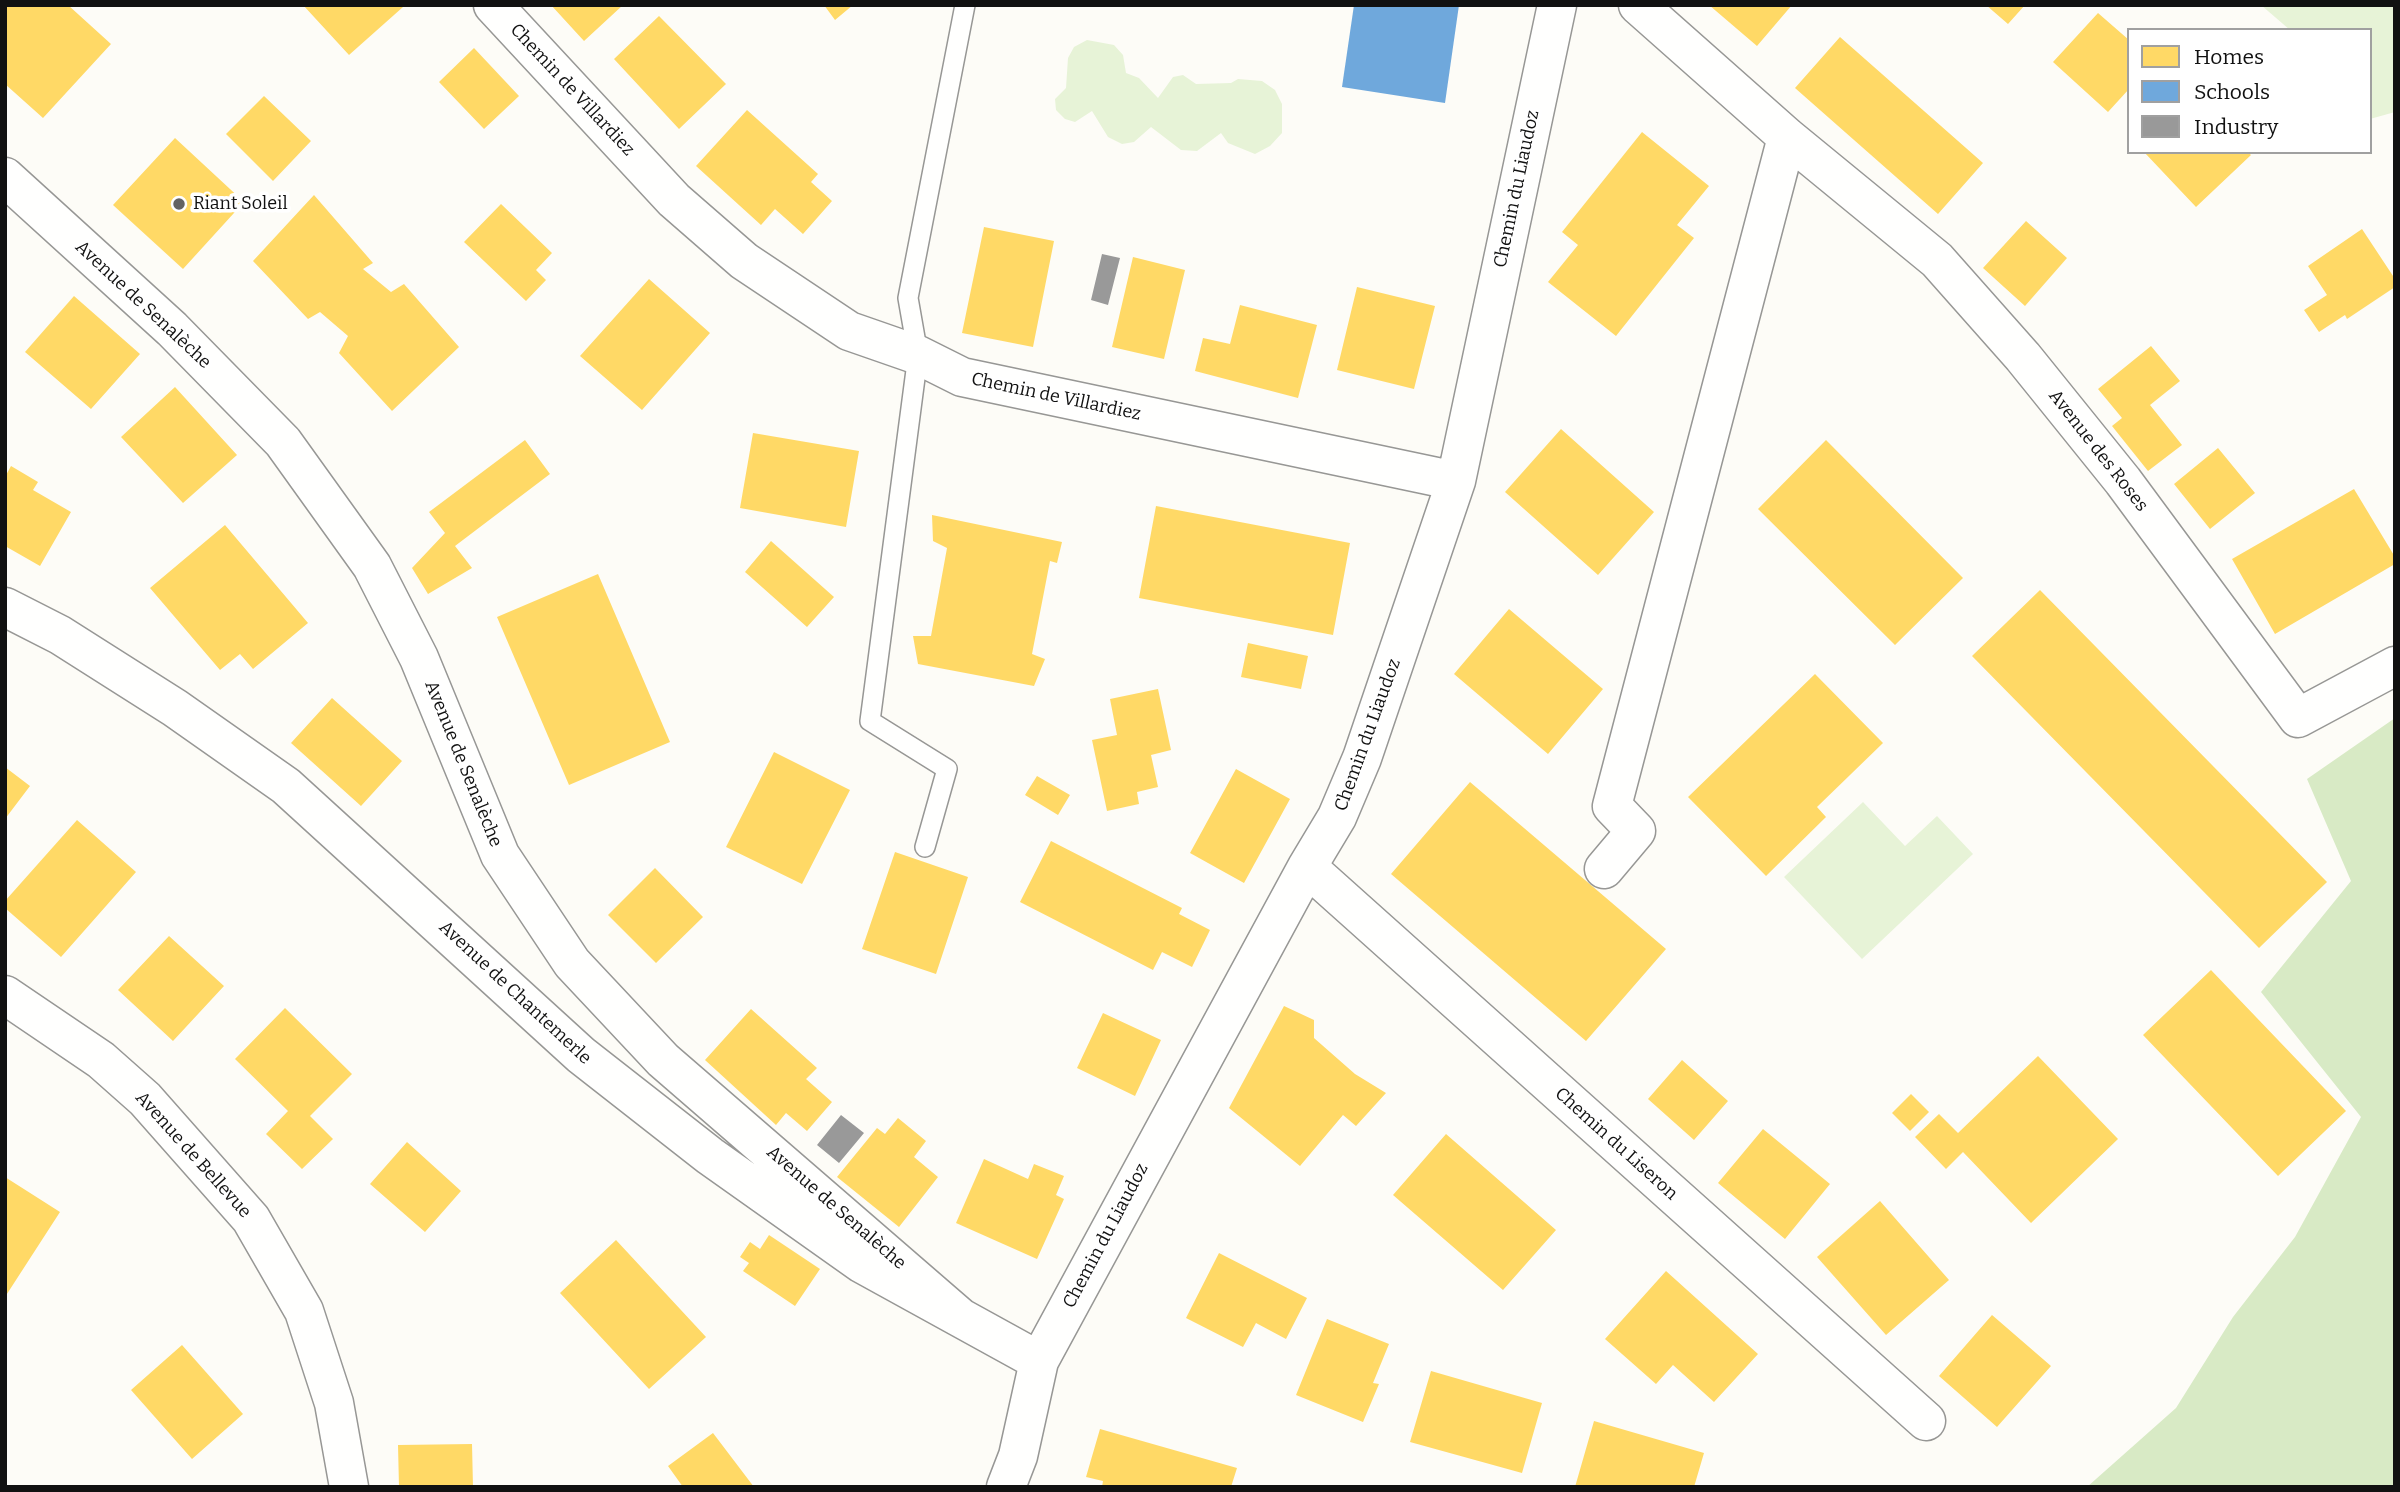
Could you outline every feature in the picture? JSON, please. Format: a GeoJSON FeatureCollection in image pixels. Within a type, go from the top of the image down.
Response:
{"type":"FeatureCollection","features":[{"type":"Feature","properties":{"kind":"street","name":"Chemin de Villardiez"},"geometry":{"type":"LineString","coordinates":[[494,5],[674,200],[744,261],[849,331],[918,355],[962,377],[1456,481]]}},
{"type":"Feature","properties":{"kind":"street","name":"Chemin du Liaudoz"},"geometry":{"type":"LineString","coordinates":[[1006,1487],[1018,1456],[1038,1360],[1307,867],[1337,817],[1362,758],[1456,481],[1556,5]]}},
{"type":"Feature","properties":{"kind":"street","name":"Avenue des Roses"},"geometry":{"type":"LineString","coordinates":[[1638,5],[1787,137],[1937,260],[2023,357],[2123,481],[2298,718],[2395,666]]}},
{"type":"Feature","properties":{"kind":"street"},"geometry":{"type":"LineString","coordinates":[[1604,869],[1636,831],[1612,806],[1787,137]]}},
{"type":"Feature","properties":{"kind":"street","name":"Avenue de Senalèche"},"geometry":{"type":"LineString","coordinates":[[5,177],[172,329],[283,442],[372,566],[419,658],[500,855],[572,963],[663,1060],[961,1318]]}},
{"type":"Feature","properties":{"kind":"street","name":"Avenue de Chantemerle"},"geometry":{"type":"LineString","coordinates":[[5,607],[60,635],[175,708],[286,786],[592,1063],[710,1156],[861,1263],[1038,1360]]}},
{"type":"Feature","properties":{"kind":"street","name":"Chemin du Liseron"},"geometry":{"type":"LineString","coordinates":[[1307,867],[1926,1421]]}},
{"type":"Feature","properties":{"kind":"street","name":"Avenue de Bellevue"},"geometry":{"type":"LineString","coordinates":[[5,995],[101,1060],[145,1099],[251,1219],[304,1311],[334,1403],[349,1487]]}},
{"type":"Feature","properties":{"kind":"lane"},"geometry":{"type":"LineString","coordinates":[[925,847],[947,769],[870,721],[918,355],[908,298],[965,5]]}},
{"type":"Feature","properties":{"kind":"green space"},"geometry":{"type":"Polygon","coordinates":[[[2261,5],[2395,5],[2395,112],[2372,118],[2372,28],[2288,28],[2261,5]]]}},
{"type":"Feature","properties":{"kind":"green space"},"geometry":{"type":"Polygon","coordinates":[[[1087,40],[1114,45],[1123,55],[1126,73],[1139,78],[1158,98],[1173,77],[1183,75],[1196,84],[1231,83],[1238,79],[1262,81],[1275,90],[1282,104],[1282,133],[1270,146],[1255,154],[1228,143],[1221,133],[1197,151],[1181,150],[1151,127],[1134,142],[1122,144],[1108,137],[1092,111],[1075,122],[1065,119],[1056,110],[1055,99],[1066,88],[1068,58],[1074,47],[1087,40]]]}},
{"type":"Feature","properties":{"kind":"green space"},"geometry":{"type":"Polygon","coordinates":[[[2395,718],[2395,1487],[2087,1487],[2176,1408],[2233,1317],[2295,1237],[2361,1117],[2261,992],[2351,881],[2307,779],[2395,718]]]}},
{"type":"Feature","properties":{"kind":"green space"},"geometry":{"type":"Polygon","coordinates":[[[1863,802],[1905,846],[1937,816],[1973,854],[1862,959],[1784,877],[1863,802]]]}},
{"type":"Feature","properties":{"kind":"building: Homes"},"geometry":{"type":"Polygon","coordinates":[[[5,5],[68,5],[111,44],[43,118],[5,84],[5,5]]]}},
{"type":"Feature","properties":{"kind":"building: Homes"},"geometry":{"type":"Polygon","coordinates":[[[303,5],[401,5],[403,7],[349,55],[303,5]]]}},
{"type":"Feature","properties":{"kind":"building: Homes"},"geometry":{"type":"Polygon","coordinates":[[[551,5],[623,5],[584,41],[551,5]]]}},
{"type":"Feature","properties":{"kind":"building: Homes"},"geometry":{"type":"Polygon","coordinates":[[[824,5],[853,5],[835,20],[824,5]]]}},
{"type":"Feature","properties":{"kind":"building: Homes"},"geometry":{"type":"Polygon","coordinates":[[[1709,5],[1792,5],[1757,46],[1709,5]]]}},
{"type":"Feature","properties":{"kind":"building: Homes"},"geometry":{"type":"Polygon","coordinates":[[[1986,5],[2025,5],[2008,24],[1986,5]]]}},
{"type":"Feature","properties":{"kind":"building: Homes"},"geometry":{"type":"Polygon","coordinates":[[[2098,13],[2127,38],[2127,91],[2108,112],[2053,62],[2098,13]]]}},
{"type":"Feature","properties":{"kind":"building: Homes"},"geometry":{"type":"Polygon","coordinates":[[[659,16],[726,84],[679,129],[614,59],[659,16]]]}},
{"type":"Feature","properties":{"kind":"building: Homes"},"geometry":{"type":"Polygon","coordinates":[[[1840,37],[1983,163],[1938,214],[1795,88],[1840,37]]]}},
{"type":"Feature","properties":{"kind":"building: Homes"},"geometry":{"type":"Polygon","coordinates":[[[474,48],[519,96],[484,129],[439,82],[474,48]]]}},
{"type":"Feature","properties":{"kind":"building: Homes"},"geometry":{"type":"Polygon","coordinates":[[[264,96],[311,141],[273,181],[226,134],[264,96]]]}},
{"type":"Feature","properties":{"kind":"building: Homes"},"geometry":{"type":"Polygon","coordinates":[[[747,110],[818,174],[811,182],[832,201],[803,234],[775,209],[761,225],[696,166],[747,110]]]}},
{"type":"Feature","properties":{"kind":"building: Homes"},"geometry":{"type":"Polygon","coordinates":[[[1642,132],[1709,186],[1677,225],[1694,238],[1616,336],[1548,282],[1578,245],[1562,232],[1642,132]]]}},
{"type":"Feature","properties":{"kind":"building: Homes","name":"Riant Soleil"},"geometry":{"type":"Polygon","coordinates":[[[175,138],[244,202],[183,269],[113,205],[175,138]]]}},
{"type":"Feature","properties":{"kind":"building: Homes"},"geometry":{"type":"Polygon","coordinates":[[[2146,154],[2251,155],[2196,207],[2146,154]]]}},
{"type":"Feature","properties":{"kind":"building: Homes"},"geometry":{"type":"Polygon","coordinates":[[[314,195],[373,263],[363,269],[391,292],[404,284],[459,347],[392,411],[339,353],[348,336],[320,312],[308,319],[253,261],[314,195]]]}},
{"type":"Feature","properties":{"kind":"building: Homes"},"geometry":{"type":"Polygon","coordinates":[[[501,204],[552,253],[536,270],[546,280],[526,301],[464,242],[501,204]]]}},
{"type":"Feature","properties":{"kind":"building: Homes"},"geometry":{"type":"Polygon","coordinates":[[[2026,221],[2067,258],[2025,306],[1983,268],[2026,221]]]}},
{"type":"Feature","properties":{"kind":"building: Homes"},"geometry":{"type":"Polygon","coordinates":[[[984,227],[1054,241],[1033,347],[962,333],[984,227]]]}},
{"type":"Feature","properties":{"kind":"building: Homes"},"geometry":{"type":"Polygon","coordinates":[[[2362,229],[2395,279],[2395,287],[2347,319],[2345,315],[2319,332],[2304,310],[2327,295],[2308,266],[2362,229]]]}},
{"type":"Feature","properties":{"kind":"building: Homes"},"geometry":{"type":"Polygon","coordinates":[[[1133,257],[1185,270],[1164,359],[1112,347],[1133,257]]]}},
{"type":"Feature","properties":{"kind":"building: Homes"},"geometry":{"type":"Polygon","coordinates":[[[649,279],[710,333],[642,410],[580,356],[649,279]]]}},
{"type":"Feature","properties":{"kind":"building: Homes"},"geometry":{"type":"Polygon","coordinates":[[[1357,287],[1435,306],[1414,389],[1337,370],[1357,287]]]}},
{"type":"Feature","properties":{"kind":"building: Homes"},"geometry":{"type":"Polygon","coordinates":[[[74,296],[140,354],[91,409],[25,352],[74,296]]]}},
{"type":"Feature","properties":{"kind":"building: Homes"},"geometry":{"type":"Polygon","coordinates":[[[1240,305],[1317,325],[1298,398],[1195,371],[1203,338],[1230,344],[1240,305]]]}},
{"type":"Feature","properties":{"kind":"building: Homes"},"geometry":{"type":"Polygon","coordinates":[[[2151,346],[2180,381],[2150,405],[2182,445],[2148,471],[2112,426],[2122,418],[2098,389],[2151,346]]]}},
{"type":"Feature","properties":{"kind":"building: Homes"},"geometry":{"type":"Polygon","coordinates":[[[175,387],[237,455],[183,503],[121,437],[175,387]]]}},
{"type":"Feature","properties":{"kind":"building: Homes"},"geometry":{"type":"Polygon","coordinates":[[[1561,429],[1654,512],[1598,575],[1505,492],[1561,429]]]}},
{"type":"Feature","properties":{"kind":"building: Homes"},"geometry":{"type":"Polygon","coordinates":[[[753,433],[859,451],[846,527],[740,508],[753,433]]]}},
{"type":"Feature","properties":{"kind":"building: Homes"},"geometry":{"type":"Polygon","coordinates":[[[525,440],[550,474],[455,546],[472,568],[428,594],[412,568],[445,533],[429,512],[525,440]]]}},
{"type":"Feature","properties":{"kind":"building: Homes"},"geometry":{"type":"Polygon","coordinates":[[[1826,440],[1963,578],[1895,645],[1758,509],[1826,440]]]}},
{"type":"Feature","properties":{"kind":"building: Homes"},"geometry":{"type":"Polygon","coordinates":[[[2218,448],[2255,493],[2210,529],[2174,484],[2218,448]]]}},
{"type":"Feature","properties":{"kind":"building: Homes"},"geometry":{"type":"Polygon","coordinates":[[[11,466],[38,482],[33,490],[71,512],[40,566],[5,546],[5,477],[11,466]]]}},
{"type":"Feature","properties":{"kind":"building: Homes"},"geometry":{"type":"Polygon","coordinates":[[[2354,489],[2395,557],[2395,564],[2275,634],[2232,559],[2354,489]]]}},
{"type":"Feature","properties":{"kind":"building: Homes"},"geometry":{"type":"Polygon","coordinates":[[[1156,506],[1350,543],[1333,635],[1139,598],[1156,506]]]}},
{"type":"Feature","properties":{"kind":"building: Homes"},"geometry":{"type":"Polygon","coordinates":[[[932,515],[1062,542],[1057,563],[1050,561],[1032,654],[1045,659],[1034,686],[918,664],[913,636],[931,636],[947,548],[933,541],[932,515]]]}},
{"type":"Feature","properties":{"kind":"building: Homes"},"geometry":{"type":"Polygon","coordinates":[[[225,525],[308,623],[253,669],[240,654],[220,670],[150,588],[225,525]]]}},
{"type":"Feature","properties":{"kind":"building: Homes"},"geometry":{"type":"Polygon","coordinates":[[[771,541],[834,597],[807,627],[745,572],[771,541]]]}},
{"type":"Feature","properties":{"kind":"building: Homes"},"geometry":{"type":"Polygon","coordinates":[[[598,574],[670,742],[569,785],[497,617],[598,574]]]}},
{"type":"Feature","properties":{"kind":"building: Homes"},"geometry":{"type":"Polygon","coordinates":[[[2040,590],[2327,882],[2259,948],[1972,656],[2040,590]]]}},
{"type":"Feature","properties":{"kind":"building: Homes"},"geometry":{"type":"Polygon","coordinates":[[[1509,609],[1603,689],[1548,754],[1454,674],[1509,609]]]}},
{"type":"Feature","properties":{"kind":"building: Homes"},"geometry":{"type":"Polygon","coordinates":[[[1248,643],[1308,656],[1301,689],[1241,677],[1248,643]]]}},
{"type":"Feature","properties":{"kind":"building: Homes"},"geometry":{"type":"Polygon","coordinates":[[[1815,674],[1883,743],[1817,807],[1826,817],[1766,876],[1688,797],[1815,674]]]}},
{"type":"Feature","properties":{"kind":"building: Homes"},"geometry":{"type":"Polygon","coordinates":[[[1158,689],[1171,750],[1151,755],[1158,787],[1137,792],[1139,804],[1107,811],[1092,740],[1117,735],[1110,699],[1158,689]]]}},
{"type":"Feature","properties":{"kind":"building: Homes"},"geometry":{"type":"Polygon","coordinates":[[[332,698],[402,761],[361,806],[291,743],[332,698]]]}},
{"type":"Feature","properties":{"kind":"building: Homes"},"geometry":{"type":"Polygon","coordinates":[[[774,752],[850,790],[802,884],[726,847],[774,752]]]}},
{"type":"Feature","properties":{"kind":"building: Homes"},"geometry":{"type":"Polygon","coordinates":[[[5,767],[30,786],[5,819],[5,767]]]}},
{"type":"Feature","properties":{"kind":"building: Homes"},"geometry":{"type":"Polygon","coordinates":[[[1236,769],[1290,799],[1244,883],[1190,853],[1236,769]]]}},
{"type":"Feature","properties":{"kind":"building: Homes"},"geometry":{"type":"Polygon","coordinates":[[[1037,776],[1070,795],[1058,815],[1025,795],[1037,776]]]}},
{"type":"Feature","properties":{"kind":"building: Homes"},"geometry":{"type":"Polygon","coordinates":[[[1470,782],[1666,949],[1586,1041],[1391,874],[1470,782]]]}},
{"type":"Feature","properties":{"kind":"building: Homes"},"geometry":{"type":"Polygon","coordinates":[[[77,820],[136,872],[61,957],[5,908],[5,901],[77,820]]]}},
{"type":"Feature","properties":{"kind":"building: Homes"},"geometry":{"type":"Polygon","coordinates":[[[1051,841],[1182,908],[1179,914],[1210,930],[1192,967],[1162,952],[1153,970],[1020,902],[1051,841]]]}},
{"type":"Feature","properties":{"kind":"building: Homes"},"geometry":{"type":"Polygon","coordinates":[[[895,852],[968,877],[936,974],[862,949],[895,852]]]}},
{"type":"Feature","properties":{"kind":"building: Homes"},"geometry":{"type":"Polygon","coordinates":[[[655,868],[703,917],[656,963],[608,915],[655,868]]]}},
{"type":"Feature","properties":{"kind":"building: Homes"},"geometry":{"type":"Polygon","coordinates":[[[169,936],[224,986],[173,1041],[118,990],[169,936]]]}},
{"type":"Feature","properties":{"kind":"building: Homes"},"geometry":{"type":"Polygon","coordinates":[[[2211,970],[2346,1111],[2278,1176],[2143,1035],[2211,970]]]}},
{"type":"Feature","properties":{"kind":"building: Homes"},"geometry":{"type":"Polygon","coordinates":[[[1284,1006],[1314,1020],[1314,1038],[1355,1074],[1386,1093],[1356,1126],[1343,1115],[1300,1166],[1229,1108],[1284,1006]]]}},
{"type":"Feature","properties":{"kind":"building: Homes"},"geometry":{"type":"Polygon","coordinates":[[[285,1008],[352,1074],[310,1116],[333,1139],[302,1169],[266,1134],[288,1111],[235,1059],[285,1008]]]}},
{"type":"Feature","properties":{"kind":"building: Homes"},"geometry":{"type":"Polygon","coordinates":[[[751,1009],[817,1068],[806,1079],[832,1102],[807,1131],[786,1113],[776,1125],[705,1060],[751,1009]]]}},
{"type":"Feature","properties":{"kind":"building: Homes"},"geometry":{"type":"Polygon","coordinates":[[[1103,1013],[1161,1040],[1135,1096],[1077,1068],[1103,1013]]]}},
{"type":"Feature","properties":{"kind":"building: Homes"},"geometry":{"type":"Polygon","coordinates":[[[2038,1056],[2118,1139],[2031,1223],[1963,1152],[1946,1169],[1915,1137],[1939,1114],[1958,1133],[2038,1056]]]}},
{"type":"Feature","properties":{"kind":"building: Homes"},"geometry":{"type":"Polygon","coordinates":[[[1682,1060],[1728,1101],[1694,1140],[1648,1099],[1682,1060]]]}},
{"type":"Feature","properties":{"kind":"building: Homes"},"geometry":{"type":"Polygon","coordinates":[[[1911,1094],[1929,1112],[1910,1131],[1892,1113],[1911,1094]]]}},
{"type":"Feature","properties":{"kind":"building: Homes"},"geometry":{"type":"Polygon","coordinates":[[[898,1118],[926,1141],[914,1157],[938,1177],[899,1227],[837,1177],[877,1128],[885,1134],[898,1118]]]}},
{"type":"Feature","properties":{"kind":"building: Homes"},"geometry":{"type":"Polygon","coordinates":[[[1763,1129],[1830,1184],[1785,1239],[1718,1183],[1763,1129]]]}},
{"type":"Feature","properties":{"kind":"building: Homes"},"geometry":{"type":"Polygon","coordinates":[[[1446,1134],[1556,1230],[1503,1290],[1393,1195],[1446,1134]]]}},
{"type":"Feature","properties":{"kind":"building: Homes"},"geometry":{"type":"Polygon","coordinates":[[[407,1142],[461,1191],[425,1232],[370,1184],[407,1142]]]}},
{"type":"Feature","properties":{"kind":"building: Homes"},"geometry":{"type":"Polygon","coordinates":[[[984,1159],[1028,1179],[1034,1164],[1064,1176],[1056,1195],[1064,1199],[1037,1259],[956,1223],[984,1159]]]}},
{"type":"Feature","properties":{"kind":"building: Homes"},"geometry":{"type":"Polygon","coordinates":[[[5,1177],[60,1212],[5,1297],[5,1177]]]}},
{"type":"Feature","properties":{"kind":"building: Homes"},"geometry":{"type":"Polygon","coordinates":[[[1880,1201],[1949,1280],[1886,1335],[1817,1257],[1880,1201]]]}},
{"type":"Feature","properties":{"kind":"building: Homes"},"geometry":{"type":"Polygon","coordinates":[[[769,1235],[820,1269],[795,1306],[743,1271],[749,1263],[740,1257],[750,1242],[760,1249],[769,1235]]]}},
{"type":"Feature","properties":{"kind":"building: Homes"},"geometry":{"type":"Polygon","coordinates":[[[616,1240],[706,1337],[649,1389],[560,1293],[616,1240]]]}},
{"type":"Feature","properties":{"kind":"building: Homes"},"geometry":{"type":"Polygon","coordinates":[[[1219,1253],[1307,1298],[1286,1339],[1256,1323],[1243,1347],[1186,1318],[1219,1253]]]}},
{"type":"Feature","properties":{"kind":"building: Homes"},"geometry":{"type":"Polygon","coordinates":[[[1666,1271],[1758,1354],[1714,1402],[1673,1365],[1656,1384],[1605,1339],[1666,1271]]]}},
{"type":"Feature","properties":{"kind":"building: Homes"},"geometry":{"type":"Polygon","coordinates":[[[1992,1315],[2051,1366],[1997,1427],[1939,1376],[1992,1315]]]}},
{"type":"Feature","properties":{"kind":"building: Homes"},"geometry":{"type":"Polygon","coordinates":[[[1327,1319],[1389,1344],[1373,1383],[1379,1384],[1363,1422],[1296,1395],[1327,1319]]]}},
{"type":"Feature","properties":{"kind":"building: Homes"},"geometry":{"type":"Polygon","coordinates":[[[182,1345],[243,1414],[192,1459],[131,1390],[182,1345]]]}},
{"type":"Feature","properties":{"kind":"building: Homes"},"geometry":{"type":"Polygon","coordinates":[[[1431,1371],[1542,1403],[1522,1473],[1410,1442],[1431,1371]]]}},
{"type":"Feature","properties":{"kind":"building: Homes"},"geometry":{"type":"Polygon","coordinates":[[[1594,1421],[1704,1453],[1694,1487],[1575,1487],[1594,1421]]]}},
{"type":"Feature","properties":{"kind":"building: Homes"},"geometry":{"type":"Polygon","coordinates":[[[1100,1429],[1237,1468],[1231,1487],[1102,1487],[1103,1481],[1086,1477],[1100,1429]]]}},
{"type":"Feature","properties":{"kind":"building: Homes"},"geometry":{"type":"Polygon","coordinates":[[[713,1433],[754,1487],[683,1487],[668,1466],[713,1433]]]}},
{"type":"Feature","properties":{"kind":"building: Homes"},"geometry":{"type":"Polygon","coordinates":[[[472,1444],[473,1487],[399,1487],[398,1445],[472,1444]]]}},
{"type":"Feature","properties":{"kind":"building: Schools"},"geometry":{"type":"Polygon","coordinates":[[[1354,5],[1459,5],[1445,103],[1342,87],[1354,5]]]}},
{"type":"Feature","properties":{"kind":"building: Industry"},"geometry":{"type":"Polygon","coordinates":[[[1102,254],[1120,258],[1108,305],[1091,300],[1102,254]]]}},
{"type":"Feature","properties":{"kind":"building: Industry"},"geometry":{"type":"Polygon","coordinates":[[[841,1115],[864,1133],[839,1163],[817,1145],[841,1115]]]}},
{"type":"Feature","properties":{"kind":"place","name":"Riant Soleil"},"geometry":{"type":"Point","coordinates":[179,204]}}]}
